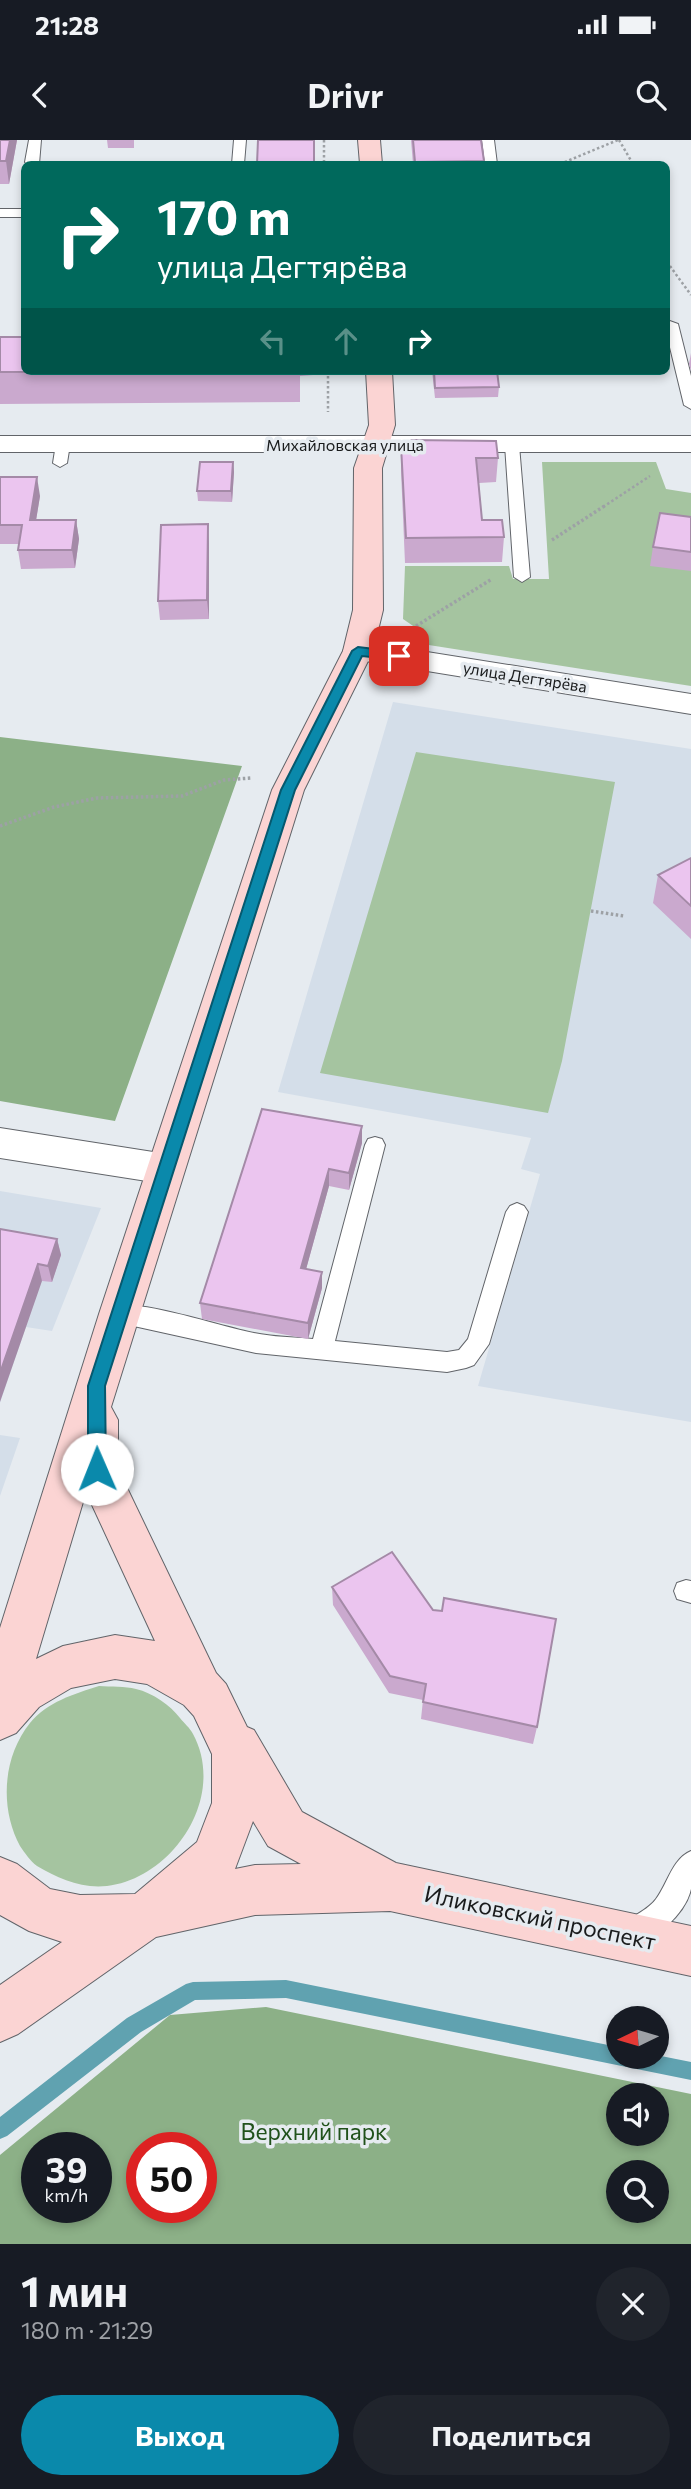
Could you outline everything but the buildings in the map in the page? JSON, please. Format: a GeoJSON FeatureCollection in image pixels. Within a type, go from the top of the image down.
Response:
{"type":"FeatureCollection","features":[{"type":"Feature","properties":{"kind":"main road"},"geometry":{"type":"LineString","coordinates":[[369,140],[370,161]]}},
{"type":"Feature","properties":{"kind":"main road"},"geometry":{"type":"LineString","coordinates":[[0,1702],[96,1386],[288,790],[358,651],[368,610],[368,468],[382,425],[379,375]]}},
{"type":"Feature","properties":{"kind":"main road"},"geometry":{"type":"LineString","coordinates":[[0,1881],[14,1897],[37,1912],[85,1922],[148,1914],[215,1859],[236,1803],[235,1752],[97,1469],[96,1386]]}},
{"type":"Feature","properties":{"kind":"main road"},"geometry":{"type":"LineString","coordinates":[[0,1717],[23,1691],[63,1668],[115,1657],[154,1663],[205,1694]]}},
{"type":"Feature","properties":{"kind":"main road","name":"Иликовский проспект"},"geometry":{"type":"LineString","coordinates":[[205,1694],[285,1829],[390,1886]]}},
{"type":"Feature","properties":{"kind":"main road","name":"Иликовский проспект"},"geometry":{"type":"LineString","coordinates":[[0,2016],[148,1914],[255,1890],[390,1886],[691,1951]]}},
{"type":"Feature","properties":{"kind":"street","name":"Михайловская улица"},"geometry":{"type":"LineString","coordinates":[[0,444],[62,454],[375,446],[691,444]]}},
{"type":"Feature","properties":{"kind":"street","name":"улица Дегтярёва"},"geometry":{"type":"LineString","coordinates":[[358,651],[691,704]]}},
{"type":"Feature","properties":{"kind":"street"},"geometry":{"type":"LineString","coordinates":[[0,1143],[166,1169]]}},
{"type":"Feature","properties":{"kind":"lane"},"geometry":{"type":"LineString","coordinates":[[31,161],[35,140]]}},
{"type":"Feature","properties":{"kind":"lane"},"geometry":{"type":"LineString","coordinates":[[238,161],[240,140]]}},
{"type":"Feature","properties":{"kind":"lane"},"geometry":{"type":"LineString","coordinates":[[488,140],[491,161]]}},
{"type":"Feature","properties":{"kind":"lane"},"geometry":{"type":"LineString","coordinates":[[0,213],[21,213]]}},
{"type":"Feature","properties":{"kind":"lane"},"geometry":{"type":"LineString","coordinates":[[670,324],[691,405]]}},
{"type":"Feature","properties":{"kind":"lane"},"geometry":{"type":"LineString","coordinates":[[512,445],[522,577]]}},
{"type":"Feature","properties":{"kind":"lane"},"geometry":{"type":"LineString","coordinates":[[321,1351],[375,1145]]}},
{"type":"Feature","properties":{"kind":"lane"},"geometry":{"type":"LineString","coordinates":[[119,1314],[256,1343],[447,1362],[466,1357],[478,1344],[517,1212]]}},
{"type":"Feature","properties":{"kind":"lane"},"geometry":{"type":"LineString","coordinates":[[628,1936],[665,1910],[691,1864]]}},
{"type":"Feature","properties":{"kind":"path"},"geometry":{"type":"LineString","coordinates":[[324,140],[324,161]]}},
{"type":"Feature","properties":{"kind":"path"},"geometry":{"type":"LineString","coordinates":[[567,161],[619,140],[631,161]]}},
{"type":"Feature","properties":{"kind":"path"},"geometry":{"type":"LineString","coordinates":[[670,266],[691,295]]}},
{"type":"Feature","properties":{"kind":"path"},"geometry":{"type":"LineString","coordinates":[[328,375],[328,418]]}},
{"type":"Feature","properties":{"kind":"path"},"geometry":{"type":"LineString","coordinates":[[0,826],[54,807],[97,798],[182,796],[224,780],[261,778]]}},
{"type":"Feature","properties":{"kind":"path"},"geometry":{"type":"LineString","coordinates":[[591,911],[624,916]]}},
{"type":"Feature","properties":{"kind":"shaded area"},"geometry":{"type":"Polygon","coordinates":[[[393,702],[691,749],[691,1422],[478,1386],[540,1174],[521,1169],[531,1138],[278,1092],[393,702]]]}},
{"type":"Feature","properties":{"kind":"shaded area"},"geometry":{"type":"Polygon","coordinates":[[[0,1191],[101,1208],[52,1331],[26,1327],[0,1403],[0,1191]]]}},
{"type":"Feature","properties":{"kind":"shaded area"},"geometry":{"type":"Polygon","coordinates":[[[0,1435],[20,1438],[0,1496],[0,1435]]]}},
{"type":"Feature","properties":{"kind":"green space"},"geometry":{"type":"Polygon","coordinates":[[[542,462],[656,462],[666,489],[691,493],[691,686],[416,643],[419,630],[403,619],[405,566],[509,566],[513,579],[549,579],[542,462]]]}},
{"type":"Feature","properties":{"kind":"green space"},"geometry":{"type":"Polygon","coordinates":[[[0,737],[242,766],[115,1121],[0,1101],[0,737]]]}},
{"type":"Feature","properties":{"kind":"green space"},"geometry":{"type":"Polygon","coordinates":[[[416,752],[615,782],[562,1061],[548,1113],[320,1073],[416,752]]]}},
{"type":"Feature","properties":{"kind":"green space"},"geometry":{"type":"Polygon","coordinates":[[[99,1686],[127,1687],[142,1691],[161,1700],[171,1709],[193,1734],[202,1758],[203,1783],[198,1808],[188,1831],[172,1851],[153,1868],[131,1880],[107,1886],[79,1884],[37,1866],[20,1846],[9,1816],[7,1800],[9,1768],[21,1737],[30,1723],[44,1709],[99,1686]]]}},
{"type":"Feature","properties":{"kind":"green space","name":"Верхний парк"},"geometry":{"type":"Polygon","coordinates":[[[266,2007],[637,2083],[606,2083],[606,2146],[669,2146],[669,2089],[691,2094],[691,2244],[0,2244],[0,2155],[21,2138],[21,2223],[112,2223],[112,2132],[28,2132],[170,2015],[266,2007]]]}},
{"type":"Feature","properties":{"kind":"waterway"},"geometry":{"type":"LineString","coordinates":[[0,2129],[134,2025],[193,1991],[286,1989],[691,2071]]}},
{"type":"Feature","properties":{"kind":"route"},"geometry":{"type":"LineString","coordinates":[[97,1469],[96,1386],[288,790],[358,651],[399,656]]}}]}
